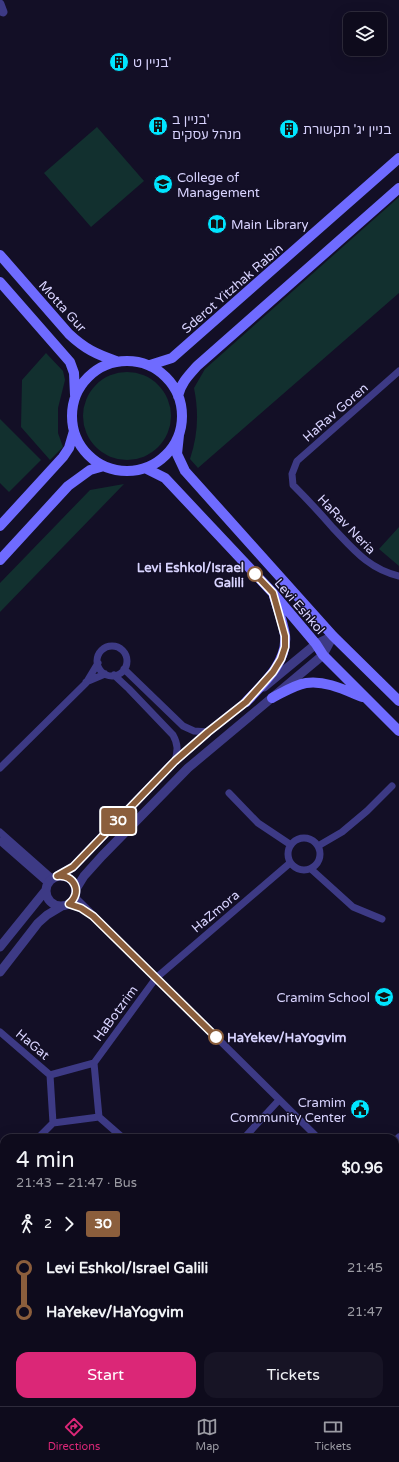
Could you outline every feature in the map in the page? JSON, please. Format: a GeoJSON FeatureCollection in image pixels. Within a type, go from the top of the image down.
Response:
{"type":"FeatureCollection","features":[{"type":"Feature","properties":{"kind":"main road","name":"Sderot Yitzhak Rabin"},"geometry":{"type":"LineString","coordinates":[[150,365],[172,358],[399,158]]}},
{"type":"Feature","properties":{"kind":"main road"},"geometry":{"type":"LineString","coordinates":[[178,396],[184,380],[197,366],[399,188]]}},
{"type":"Feature","properties":{"kind":"main road","name":"Motta Gur"},"geometry":{"type":"LineString","coordinates":[[0,255],[69,334],[81,345],[96,354],[116,361]]}},
{"type":"Feature","properties":{"kind":"main road"},"geometry":{"type":"LineString","coordinates":[[0,282],[70,362],[74,373],[75,395],[72,409],[72,423],[76,439],[85,453],[98,463],[113,470],[133,471],[156,463],[174,446],[179,435],[182,419],[181,402],[174,385],[161,371],[144,362],[126,360],[110,362],[95,370],[83,381],[75,395]]}},
{"type":"Feature","properties":{"kind":"main road"},"geometry":{"type":"LineString","coordinates":[[0,526],[63,457],[69,448],[74,431]]}},
{"type":"Feature","properties":{"kind":"main road","name":"Levi Eshkol"},"geometry":{"type":"LineString","coordinates":[[179,435],[177,454],[185,471],[333,636],[399,701]]}},
{"type":"Feature","properties":{"kind":"main road"},"geometry":{"type":"LineString","coordinates":[[0,560],[68,486],[90,470],[104,466]]}},
{"type":"Feature","properties":{"kind":"main road","name":"Levi Eshkol"},"geometry":{"type":"LineString","coordinates":[[145,468],[165,478],[273,593],[316,644],[323,655],[399,732]]}},
{"type":"Feature","properties":{"kind":"main road"},"geometry":{"type":"LineString","coordinates":[[246,702],[273,672],[281,659],[285,647],[285,636],[273,593]]}},
{"type":"Feature","properties":{"kind":"main road"},"geometry":{"type":"LineString","coordinates":[[272,698],[305,683],[314,683],[327,684],[367,700]]}},
{"type":"Feature","properties":{"kind":"street","name":"HaRav Goren"},"geometry":{"type":"LineString","coordinates":[[292,474],[297,461],[399,371]]}},
{"type":"Feature","properties":{"kind":"street","name":"HaRav Neria"},"geometry":{"type":"LineString","coordinates":[[292,474],[293,485],[359,555],[385,573],[399,576]]}},
{"type":"Feature","properties":{"kind":"street"},"geometry":{"type":"LineString","coordinates":[[0,947],[50,882],[73,867],[175,761],[208,732],[316,644],[333,636]]}},
{"type":"Feature","properties":{"kind":"street"},"geometry":{"type":"LineString","coordinates":[[0,972],[38,924],[47,915],[71,899],[84,876],[188,768],[323,655],[333,636]]}},
{"type":"Feature","properties":{"kind":"street"},"geometry":{"type":"LineString","coordinates":[[86,682],[105,674],[118,674],[124,669],[127,656],[122,649],[112,646],[103,649],[98,658],[98,663],[99,667],[105,674]]}},
{"type":"Feature","properties":{"kind":"street"},"geometry":{"type":"LineString","coordinates":[[0,768],[86,682],[98,663]]}},
{"type":"Feature","properties":{"kind":"street"},"geometry":{"type":"LineString","coordinates":[[124,669],[182,726],[194,732],[208,732]]}},
{"type":"Feature","properties":{"kind":"street"},"geometry":{"type":"LineString","coordinates":[[114,675],[173,735],[177,743],[178,754],[175,761]]}},
{"type":"Feature","properties":{"kind":"street"},"geometry":{"type":"LineString","coordinates":[[318,846],[342,832],[367,811],[392,786]]}},
{"type":"Feature","properties":{"kind":"street"},"geometry":{"type":"LineString","coordinates":[[230,793],[258,823],[291,845]]}},
{"type":"Feature","properties":{"kind":"street"},"geometry":{"type":"LineString","coordinates":[[0,832],[50,882],[49,900],[52,904],[71,899]]}},
{"type":"Feature","properties":{"kind":"street"},"geometry":{"type":"LineString","coordinates":[[305,838],[310,839],[318,846],[320,859],[317,865],[311,869],[300,870],[290,863],[288,851],[295,841],[305,838]]}},
{"type":"Feature","properties":{"kind":"street"},"geometry":{"type":"LineString","coordinates":[[0,841],[50,882]]}},
{"type":"Feature","properties":{"kind":"street","name":"HaZmora"},"geometry":{"type":"LineString","coordinates":[[156,978],[290,863]]}},
{"type":"Feature","properties":{"kind":"street"},"geometry":{"type":"LineString","coordinates":[[311,869],[353,907],[382,920]]}},
{"type":"Feature","properties":{"kind":"street"},"geometry":{"type":"LineString","coordinates":[[50,882],[66,876],[70,878],[75,885],[71,899]]}},
{"type":"Feature","properties":{"kind":"street"},"geometry":{"type":"LineString","coordinates":[[71,899],[93,916],[314,1134]]}},
{"type":"Feature","properties":{"kind":"street","name":"HaBotzrim"},"geometry":{"type":"LineString","coordinates":[[94,1063],[156,978]]}},
{"type":"Feature","properties":{"kind":"street","name":"HaGat"},"geometry":{"type":"LineString","coordinates":[[0,1032],[50,1075]]}},
{"type":"Feature","properties":{"kind":"street"},"geometry":{"type":"LineString","coordinates":[[53,1123],[50,1075],[94,1063],[99,1116],[119,1134]]}},
{"type":"Feature","properties":{"kind":"street"},"geometry":{"type":"LineString","coordinates":[[248,1134],[280,1100]]}},
{"type":"Feature","properties":{"kind":"street"},"geometry":{"type":"LineString","coordinates":[[42,1134],[53,1123],[99,1116]]}},
{"type":"Feature","properties":{"kind":"green space"},"geometry":{"type":"Polygon","coordinates":[[[97,127],[144,181],[91,227],[44,173],[97,127]]]}},
{"type":"Feature","properties":{"kind":"green space"},"geometry":{"type":"Polygon","coordinates":[[[399,197],[399,293],[198,468],[190,459],[195,441],[197,424],[197,406],[194,388],[205,369],[399,197]]]}},
{"type":"Feature","properties":{"kind":"green space"},"geometry":{"type":"Polygon","coordinates":[[[46,353],[63,371],[65,380],[58,408],[58,433],[63,447],[50,460],[21,427],[22,380],[46,353]]]}},
{"type":"Feature","properties":{"kind":"green space"},"geometry":{"type":"Polygon","coordinates":[[[127,372],[144,375],[158,385],[168,399],[171,416],[168,433],[158,447],[144,457],[127,460],[110,457],[96,447],[86,433],[83,416],[86,399],[96,385],[110,375],[127,372]]]}},
{"type":"Feature","properties":{"kind":"green space"},"geometry":{"type":"Polygon","coordinates":[[[0,419],[41,460],[9,492],[0,483],[0,419]]]}},
{"type":"Feature","properties":{"kind":"green space"},"geometry":{"type":"Polygon","coordinates":[[[124,484],[0,612],[0,583],[90,490],[124,484]]]}},
{"type":"Feature","properties":{"kind":"green space"},"geometry":{"type":"Polygon","coordinates":[[[399,527],[399,566],[379,549],[399,527]]]}},
{"type":"Feature","properties":{"kind":"bus line","name":"30"},"geometry":{"type":"LineString","coordinates":[[216,1037],[93,916],[81,908],[69,904],[75,897],[75,885],[70,878],[66,876],[57,876],[73,867],[175,761],[208,732],[246,702],[273,672],[281,659],[285,647],[285,636],[273,593],[255,574]]}},
{"type":"Feature","properties":{"kind":"place","name":"בניין ט'"},"geometry":{"type":"Point","coordinates":[119,62]}},
{"type":"Feature","properties":{"kind":"place","name":"בניין ב' מנהל עסקים"},"geometry":{"type":"Point","coordinates":[158,126]}},
{"type":"Feature","properties":{"kind":"place","name":"בניין יג' תקשורת"},"geometry":{"type":"Point","coordinates":[289,129]}},
{"type":"Feature","properties":{"kind":"place","name":"College of Management"},"geometry":{"type":"Point","coordinates":[163,184]}},
{"type":"Feature","properties":{"kind":"place","name":"Main Library"},"geometry":{"type":"Point","coordinates":[217,224]}},
{"type":"Feature","properties":{"kind":"place","name":"Levi Eshkol/Israel Galili"},"geometry":{"type":"Point","coordinates":[255,574]}},
{"type":"Feature","properties":{"kind":"place","name":"Cramim School"},"geometry":{"type":"Point","coordinates":[384,997]}},
{"type":"Feature","properties":{"kind":"place","name":"HaYekev/HaYogvim"},"geometry":{"type":"Point","coordinates":[216,1037]}},
{"type":"Feature","properties":{"kind":"place","name":"Cramim Community Center"},"geometry":{"type":"Point","coordinates":[360,1109]}}]}
